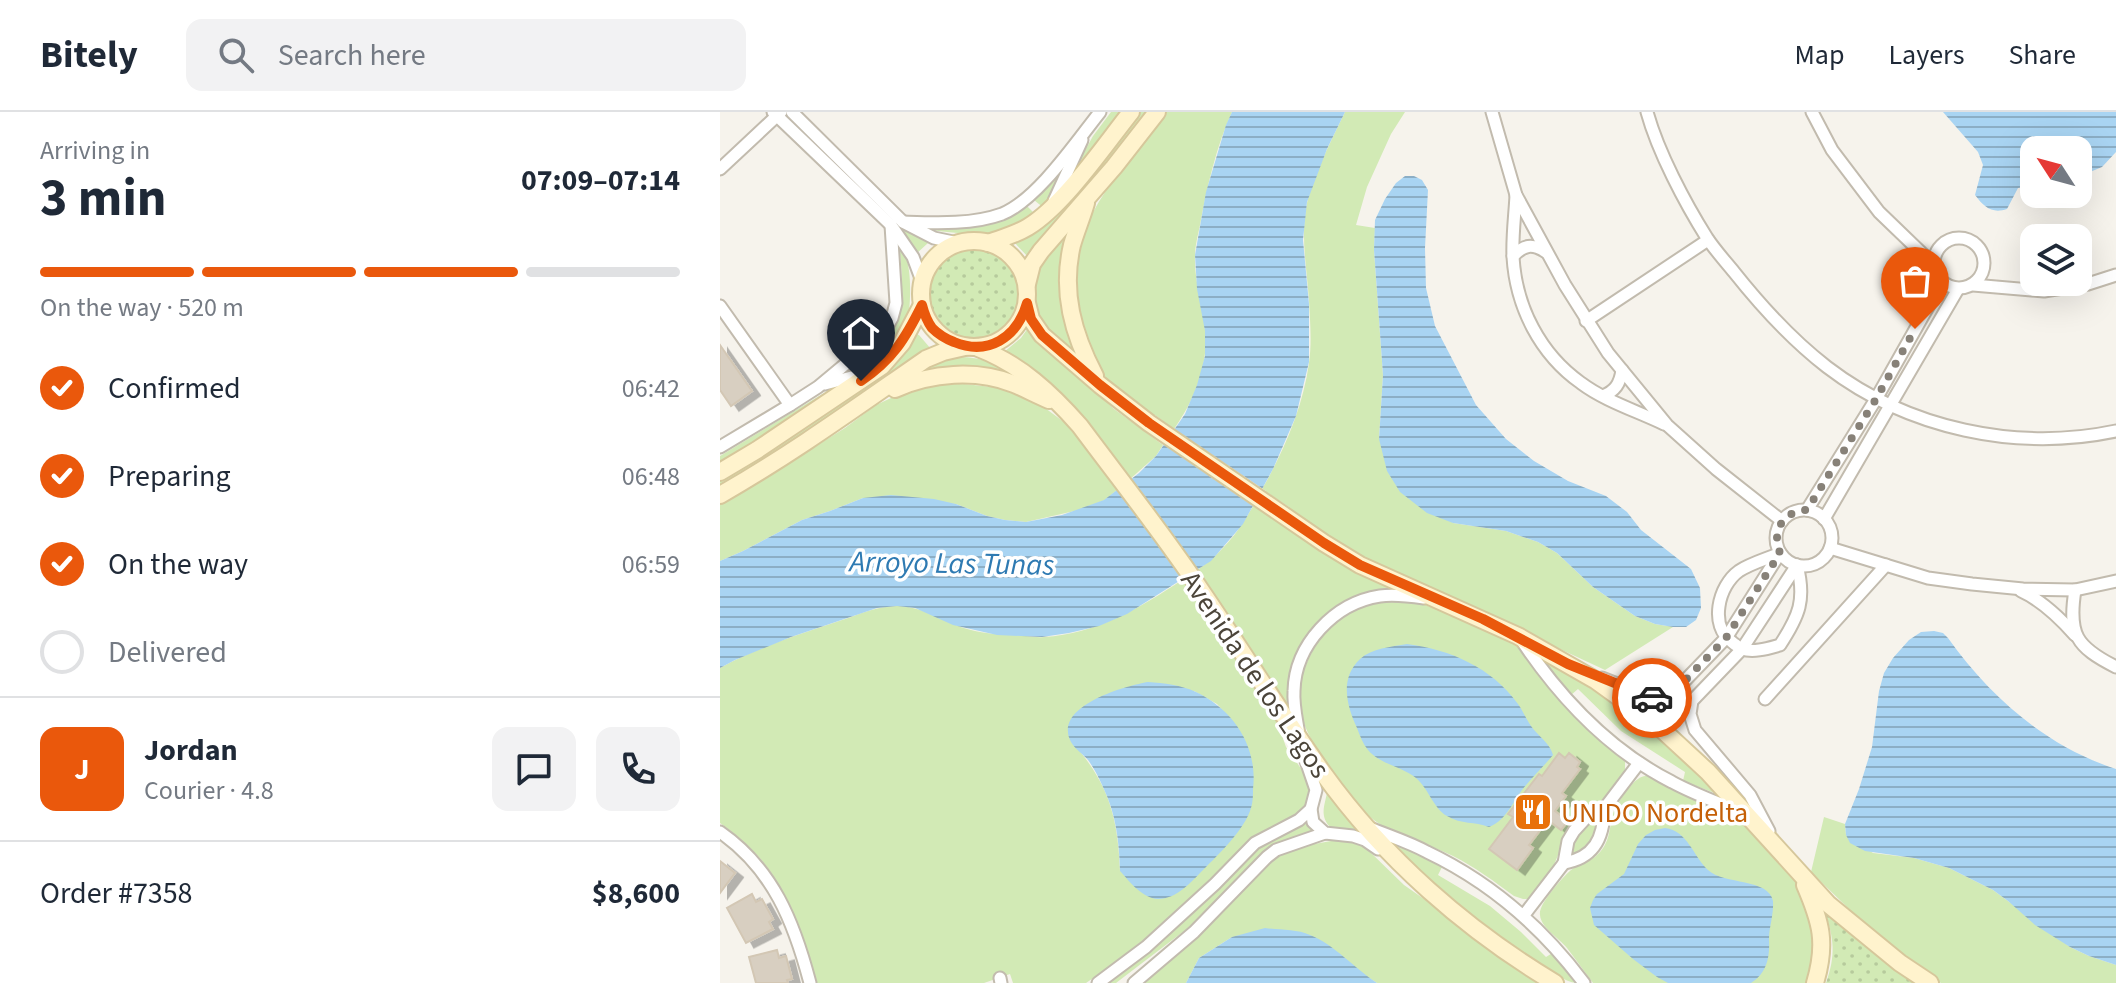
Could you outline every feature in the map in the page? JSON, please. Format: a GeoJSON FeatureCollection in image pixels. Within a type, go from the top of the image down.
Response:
{"type":"FeatureCollection","features":[{"type":"Feature","properties":{"kind":"street"},"geometry":{"type":"LineString","coordinates":[[792,112],[892,219],[913,257],[922,281],[922,305],[933,328],[948,340],[972,347]]}},
{"type":"Feature","properties":{"kind":"street"},"geometry":{"type":"LineString","coordinates":[[892,219],[963,221],[1005,213],[1031,194],[1100,112]]}},
{"type":"Feature","properties":{"kind":"street"},"geometry":{"type":"LineString","coordinates":[[988,243],[1013,235],[1050,210],[1131,112]]}},
{"type":"Feature","properties":{"kind":"street"},"geometry":{"type":"LineString","coordinates":[[1157,112],[1032,264],[1027,284],[1027,303],[1031,319],[1042,335],[1149,423],[1360,565],[1518,636],[1568,664],[1656,724],[1708,772],[1828,904],[1900,963],[1930,983]]}},
{"type":"Feature","properties":{"kind":"street"},"geometry":{"type":"LineString","coordinates":[[1492,112],[1516,195],[1586,321],[1667,425],[1782,521]]}},
{"type":"Feature","properties":{"kind":"street"},"geometry":{"type":"LineString","coordinates":[[1647,112],[1677,184],[1708,240],[1796,341],[1828,367],[1876,399],[1971,433],[2035,440],[2116,431]]}},
{"type":"Feature","properties":{"kind":"street"},"geometry":{"type":"LineString","coordinates":[[1812,112],[1832,150],[1879,212],[1934,265]]}},
{"type":"Feature","properties":{"kind":"street"},"geometry":{"type":"LineString","coordinates":[[720,169],[777,113],[892,219],[934,238],[958,243]]}},
{"type":"Feature","properties":{"kind":"street"},"geometry":{"type":"LineString","coordinates":[[1050,210],[1089,125]]}},
{"type":"Feature","properties":{"kind":"street"},"geometry":{"type":"LineString","coordinates":[[1516,195],[1513,256],[1520,298],[1535,333],[1548,352],[1583,385],[1667,425]]}},
{"type":"Feature","properties":{"kind":"street"},"geometry":{"type":"LineString","coordinates":[[1089,196],[1073,242],[1068,267],[1068,299],[1073,326],[1100,385]]}},
{"type":"Feature","properties":{"kind":"street"},"geometry":{"type":"LineString","coordinates":[[720,447],[818,387],[884,332],[896,303],[892,219]]}},
{"type":"Feature","properties":{"kind":"street"},"geometry":{"type":"LineString","coordinates":[[1905,238],[1921,243],[1943,244]]}},
{"type":"Feature","properties":{"kind":"street"},"geometry":{"type":"LineString","coordinates":[[2012,288],[1991,270],[1981,250],[1969,240],[1953,239],[1943,244],[1936,253],[1934,265],[1937,276],[1942,282],[1958,289],[1973,285],[2044,291],[2088,284],[2116,275]]}},
{"type":"Feature","properties":{"kind":"street"},"geometry":{"type":"LineString","coordinates":[[1586,321],[1708,240]]}},
{"type":"Feature","properties":{"kind":"street"},"geometry":{"type":"LineString","coordinates":[[922,281],[935,258],[946,249],[973,241],[1002,248],[1022,270],[1027,284]]}},
{"type":"Feature","properties":{"kind":"street"},"geometry":{"type":"LineString","coordinates":[[1513,256],[1528,246],[1537,246],[1546,252]]}},
{"type":"Feature","properties":{"kind":"street"},"geometry":{"type":"LineString","coordinates":[[1973,285],[1983,272],[1991,270]]}},
{"type":"Feature","properties":{"kind":"street"},"geometry":{"type":"LineString","coordinates":[[1807,510],[1876,399],[1942,282]]}},
{"type":"Feature","properties":{"kind":"street"},"geometry":{"type":"LineString","coordinates":[[1824,519],[1958,289]]}},
{"type":"Feature","properties":{"kind":"street"},"geometry":{"type":"LineString","coordinates":[[720,495],[871,399],[926,359],[943,352],[1000,341],[1018,325],[1027,303]]}},
{"type":"Feature","properties":{"kind":"street"},"geometry":{"type":"LineString","coordinates":[[720,472],[875,371],[895,353],[922,305]]}},
{"type":"Feature","properties":{"kind":"street"},"geometry":{"type":"LineString","coordinates":[[720,306],[790,405]]}},
{"type":"Feature","properties":{"kind":"street","name":"Avenida de los Lagos"},"geometry":{"type":"LineString","coordinates":[[972,347],[996,354],[1014,365],[1062,406],[1080,426],[1200,589],[1324,774],[1365,826],[1440,900],[1478,931],[1555,983]]}},
{"type":"Feature","properties":{"kind":"street"},"geometry":{"type":"LineString","coordinates":[[1603,396],[1618,385],[1622,370]]}},
{"type":"Feature","properties":{"kind":"street"},"geometry":{"type":"LineString","coordinates":[[818,387],[875,371]]}},
{"type":"Feature","properties":{"kind":"street"},"geometry":{"type":"LineString","coordinates":[[871,399],[925,378],[969,375],[1013,384],[1062,406]]}},
{"type":"Feature","properties":{"kind":"street"},"geometry":{"type":"LineString","coordinates":[[1807,510],[1824,519],[1832,533],[1830,548],[1820,561],[1813,565],[1797,565],[1780,553],[1776,536],[1782,521],[1796,511],[1807,510]]}},
{"type":"Feature","properties":{"kind":"street"},"geometry":{"type":"LineString","coordinates":[[1830,548],[1928,578],[2013,588],[2075,590],[2116,581]]}},
{"type":"Feature","properties":{"kind":"street"},"geometry":{"type":"LineString","coordinates":[[1780,553],[1738,571],[1727,583],[1718,611],[1726,638],[1742,649],[1780,645],[1796,621],[1801,603],[1797,565]]}},
{"type":"Feature","properties":{"kind":"street"},"geometry":{"type":"LineString","coordinates":[[1568,664],[1658,700],[1671,695],[1726,638],[1780,553]]}},
{"type":"Feature","properties":{"kind":"street"},"geometry":{"type":"LineString","coordinates":[[1777,846],[1750,795],[1695,730],[1690,714],[1692,701],[1742,649],[1797,565]]}},
{"type":"Feature","properties":{"kind":"street"},"geometry":{"type":"LineString","coordinates":[[1765,699],[1886,565]]}},
{"type":"Feature","properties":{"kind":"street"},"geometry":{"type":"LineString","coordinates":[[2013,588],[2043,604],[2083,646],[2116,667]]}},
{"type":"Feature","properties":{"kind":"street"},"geometry":{"type":"LineString","coordinates":[[2075,590],[2071,615],[2076,636]]}},
{"type":"Feature","properties":{"kind":"street"},"geometry":{"type":"LineString","coordinates":[[1325,833],[1313,822],[1311,809],[1316,790],[1300,739],[1293,690],[1298,666],[1309,643],[1325,623],[1356,603],[1380,596],[1436,600]]}},
{"type":"Feature","properties":{"kind":"street"},"geometry":{"type":"LineString","coordinates":[[1518,636],[1543,673],[1594,728],[1639,763],[1675,784],[1747,815]]}},
{"type":"Feature","properties":{"kind":"street"},"geometry":{"type":"LineString","coordinates":[[1524,915],[1564,863],[1568,841],[1574,831],[1585,819],[1604,809],[1639,763]]}},
{"type":"Feature","properties":{"kind":"street"},"geometry":{"type":"LineString","coordinates":[[1098,983],[1146,947],[1255,843],[1299,820],[1311,809]]}},
{"type":"Feature","properties":{"kind":"street"},"geometry":{"type":"LineString","coordinates":[[1564,863],[1576,862],[1587,856],[1595,846],[1603,831],[1604,809]]}},
{"type":"Feature","properties":{"kind":"street"},"geometry":{"type":"LineString","coordinates":[[1365,826],[1465,872],[1524,915],[1584,983]]}},
{"type":"Feature","properties":{"kind":"street"},"geometry":{"type":"LineString","coordinates":[[720,832],[767,876],[787,916],[810,983]]}},
{"type":"Feature","properties":{"kind":"street"},"geometry":{"type":"LineString","coordinates":[[1134,983],[1194,932],[1267,857],[1276,850],[1325,833],[1365,840],[1411,883],[1440,900]]}},
{"type":"Feature","properties":{"kind":"street"},"geometry":{"type":"LineString","coordinates":[[1800,874],[1818,918],[1822,939],[1821,961],[1815,983]]}},
{"type":"Feature","properties":{"kind":"green space"},"geometry":{"type":"Polygon","coordinates":[[[1111,112],[1123,112],[1071,176],[1093,136],[1111,112]]]}},
{"type":"Feature","properties":{"kind":"green space"},"geometry":{"type":"Polygon","coordinates":[[[1141,112],[1151,112],[1028,257],[1014,242],[1038,231],[1056,216],[1141,112]]]}},
{"type":"Feature","properties":{"kind":"green space"},"geometry":{"type":"Polygon","coordinates":[[[1166,112],[1232,112],[1213,167],[1196,248],[1195,265],[1205,330],[1205,356],[1194,395],[1174,429],[1155,415],[1151,419],[1121,396],[1106,379],[1095,361],[1081,321],[1076,278],[1083,236],[1091,216],[1116,176],[1166,112]]]}},
{"type":"Feature","properties":{"kind":"green space"},"geometry":{"type":"Polygon","coordinates":[[[1345,112],[1405,112],[1391,134],[1367,187],[1356,225],[1375,228],[1383,375],[1379,439],[1453,523],[1506,531],[1538,542],[1557,553],[1593,587],[1635,616],[1673,627],[1605,670],[1365,558],[1286,512],[1289,507],[1262,489],[1292,428],[1306,379],[1311,340],[1305,215],[1314,180],[1345,112]]]}},
{"type":"Feature","properties":{"kind":"green space"},"geometry":{"type":"Polygon","coordinates":[[[1069,161],[1045,209],[1034,200],[1069,161]]]}},
{"type":"Feature","properties":{"kind":"green space"},"geometry":{"type":"Polygon","coordinates":[[[1027,206],[1037,216],[1001,231],[959,233],[917,226],[1004,218],[1027,206]]]}},
{"type":"Feature","properties":{"kind":"green space"},"geometry":{"type":"Polygon","coordinates":[[[893,219],[929,241],[928,243],[916,254],[893,219]]]}},
{"type":"Feature","properties":{"kind":"green space"},"geometry":{"type":"Polygon","coordinates":[[[1073,226],[1070,248],[1080,358],[1048,329],[1035,300],[1036,280],[1042,262],[1073,226]]]}},
{"type":"Feature","properties":{"kind":"green space"},"geometry":{"type":"Polygon","coordinates":[[[898,241],[906,256],[910,285],[908,315],[899,337],[891,331],[899,310],[902,287],[898,241]]]}},
{"type":"Feature","properties":{"kind":"green space"},"geometry":{"type":"Polygon","coordinates":[[[973,247],[991,251],[1006,261],[1016,276],[1020,294],[1016,312],[1006,327],[991,337],[973,341],[955,337],[940,327],[930,312],[926,294],[930,276],[940,261],[955,251],[973,247]]]}},
{"type":"Feature","properties":{"kind":"green space"},"geometry":{"type":"Polygon","coordinates":[[[1028,328],[1114,409],[1163,445],[1156,456],[1129,480],[1004,352],[1028,328]]]}},
{"type":"Feature","properties":{"kind":"green space"},"geometry":{"type":"Polygon","coordinates":[[[916,334],[931,349],[720,489],[720,479],[805,428],[880,375],[904,353],[916,334]]]}},
{"type":"Feature","properties":{"kind":"green space"},"geometry":{"type":"Polygon","coordinates":[[[884,339],[895,345],[878,361],[838,376],[884,339]]]}},
{"type":"Feature","properties":{"kind":"green space"},"geometry":{"type":"Polygon","coordinates":[[[959,357],[989,362],[1016,376],[914,378],[928,366],[959,357]]]}},
{"type":"Feature","properties":{"kind":"green space"},"geometry":{"type":"Polygon","coordinates":[[[946,382],[1010,389],[1041,405],[1072,428],[1117,490],[1105,500],[1079,510],[1026,522],[987,516],[956,504],[863,498],[802,520],[720,561],[720,502],[845,428],[876,405],[919,385],[946,382]]]}},
{"type":"Feature","properties":{"kind":"green space"},"geometry":{"type":"Polygon","coordinates":[[[845,384],[720,463],[720,456],[829,390],[845,384]]]}},
{"type":"Feature","properties":{"kind":"green space"},"geometry":{"type":"Polygon","coordinates":[[[1253,506],[1313,545],[1396,589],[1352,598],[1331,610],[1314,629],[1289,705],[1286,705],[1196,571],[1228,542],[1253,506]]]}},
{"type":"Feature","properties":{"kind":"green space"},"geometry":{"type":"Polygon","coordinates":[[[1182,580],[1271,704],[1286,747],[1311,783],[1312,797],[1302,813],[1255,836],[1180,909],[1122,958],[1086,983],[1013,983],[1010,974],[984,983],[816,983],[793,913],[773,875],[742,840],[720,823],[720,668],[778,642],[867,611],[897,606],[916,609],[982,632],[1036,637],[1063,635],[1117,618],[1182,580]],[[1194,691],[1071,741],[1094,771],[1109,801],[1117,833],[1120,871],[1234,723],[1217,704],[1194,691]]]}},
{"type":"Feature","properties":{"kind":"green space"},"geometry":{"type":"Polygon","coordinates":[[[1382,600],[1415,601],[1500,634],[1522,651],[1545,683],[1588,729],[1625,759],[1625,774],[1564,841],[1551,872],[1529,899],[1514,896],[1461,860],[1375,821],[1353,799],[1305,727],[1299,698],[1301,682],[1319,641],[1346,615],[1382,600]]]}},
{"type":"Feature","properties":{"kind":"green space"},"geometry":{"type":"Polygon","coordinates":[[[1540,657],[1634,719],[1725,797],[1683,781],[1685,772],[1621,731],[1578,689],[1571,695],[1540,657]]]}},
{"type":"Feature","properties":{"kind":"green space"},"geometry":{"type":"Polygon","coordinates":[[[1650,775],[1742,819],[1759,834],[1800,888],[1812,910],[1817,954],[1808,983],[1593,983],[1544,924],[1540,910],[1547,898],[1571,870],[1602,850],[1620,800],[1635,781],[1650,775]]]}},
{"type":"Feature","properties":{"kind":"green space"},"geometry":{"type":"Polygon","coordinates":[[[1327,793],[1363,833],[1330,827],[1324,815],[1327,793]]]}},
{"type":"Feature","properties":{"kind":"green space"},"geometry":{"type":"Polygon","coordinates":[[[1824,817],[1845,824],[1846,835],[1873,853],[1914,858],[1949,868],[1993,890],[2070,947],[2116,965],[2116,983],[1941,983],[1884,943],[1811,872],[1824,817]]]}},
{"type":"Feature","properties":{"kind":"green space"},"geometry":{"type":"Polygon","coordinates":[[[1595,819],[1599,820],[1591,843],[1571,856],[1579,833],[1595,819]]]}},
{"type":"Feature","properties":{"kind":"green space"},"geometry":{"type":"Polygon","coordinates":[[[1308,822],[1314,831],[1280,843],[1262,854],[1188,928],[1116,983],[1106,983],[1184,919],[1257,849],[1308,822]]]}},
{"type":"Feature","properties":{"kind":"green space"},"geometry":{"type":"Polygon","coordinates":[[[1338,840],[1354,841],[1367,849],[1404,885],[1544,983],[1377,983],[1360,972],[1232,937],[1199,958],[1186,983],[1139,983],[1207,927],[1273,860],[1296,848],[1338,840]]]}},
{"type":"Feature","properties":{"kind":"green space"},"geometry":{"type":"Polygon","coordinates":[[[1397,846],[1429,858],[1442,867],[1438,875],[1490,906],[1546,957],[1554,952],[1577,983],[1552,972],[1482,923],[1429,879],[1397,846]]]}},
{"type":"Feature","properties":{"kind":"green space"},"geometry":{"type":"Polygon","coordinates":[[[1825,912],[1915,983],[1826,983],[1833,947],[1825,912]]]}},
{"type":"Feature","properties":{"kind":"water","name":"Arroyo Las Tunas"},"geometry":{"type":"Polygon","coordinates":[[[1232,112],[1345,112],[1307,202],[1303,240],[1309,304],[1309,362],[1296,416],[1273,469],[1243,524],[1211,561],[1127,614],[1099,626],[1069,633],[1042,637],[997,635],[953,625],[915,608],[877,608],[791,637],[720,668],[720,561],[802,520],[863,498],[891,495],[934,499],[987,516],[1026,522],[1062,515],[1104,500],[1156,456],[1185,414],[1205,356],[1205,331],[1197,289],[1195,255],[1206,192],[1232,112]]]}},
{"type":"Feature","properties":{"kind":"water"},"geometry":{"type":"Polygon","coordinates":[[[1943,112],[2116,112],[2116,152],[2102,167],[2092,171],[2092,136],[2020,136],[2020,188],[2007,209],[1993,210],[1975,195],[1983,165],[1978,152],[1943,112]]]}},
{"type":"Feature","properties":{"kind":"water"},"geometry":{"type":"Polygon","coordinates":[[[1405,176],[1422,180],[1428,190],[1426,288],[1435,326],[1476,405],[1506,439],[1534,461],[1568,481],[1606,496],[1627,512],[1641,530],[1691,569],[1700,588],[1701,608],[1696,620],[1686,627],[1655,624],[1635,616],[1593,587],[1557,553],[1538,542],[1506,531],[1453,523],[1427,513],[1400,492],[1387,471],[1379,439],[1383,375],[1374,250],[1375,220],[1385,199],[1405,176]]]}},
{"type":"Feature","properties":{"kind":"water"},"geometry":{"type":"Polygon","coordinates":[[[1921,632],[1943,633],[2002,700],[2043,733],[2090,759],[2116,769],[2116,965],[2070,947],[2035,925],[1993,890],[1949,868],[1914,858],[1865,851],[1850,843],[1845,824],[1872,747],[1884,673],[1909,640],[1921,632]]]}},
{"type":"Feature","properties":{"kind":"water"},"geometry":{"type":"Polygon","coordinates":[[[1407,644],[1454,656],[1483,670],[1518,704],[1553,755],[1496,824],[1489,827],[1447,816],[1416,778],[1373,755],[1362,740],[1348,702],[1349,675],[1360,659],[1370,652],[1407,644]]]}},
{"type":"Feature","properties":{"kind":"water"},"geometry":{"type":"Polygon","coordinates":[[[1148,682],[1190,690],[1222,709],[1241,732],[1252,759],[1254,774],[1252,806],[1237,833],[1183,889],[1158,899],[1142,893],[1120,871],[1111,807],[1090,763],[1071,742],[1068,729],[1072,718],[1094,700],[1148,682]]]}},
{"type":"Feature","properties":{"kind":"water"},"geometry":{"type":"Polygon","coordinates":[[[1665,828],[1685,839],[1715,875],[1755,885],[1770,894],[1773,906],[1768,958],[1761,974],[1751,983],[1668,983],[1633,959],[1594,925],[1590,908],[1597,894],[1624,874],[1638,844],[1646,835],[1665,828]]]}},
{"type":"Feature","properties":{"kind":"water"},"geometry":{"type":"Polygon","coordinates":[[[1265,928],[1299,932],[1319,939],[1377,983],[1186,983],[1199,958],[1232,937],[1265,928]]]}},
{"type":"Feature","properties":{"kind":"pier"},"geometry":{"type":"Polygon","coordinates":[[[1171,427],[1266,491],[1256,508],[1160,442],[1171,427]]]}},
{"type":"Feature","properties":{"kind":"building"},"geometry":{"type":"Polygon","coordinates":[[[720,345],[752,391],[731,406],[720,390],[720,345]]]}},
{"type":"Feature","properties":{"kind":"building","name":"UNIDO Nordelta"},"geometry":{"type":"Polygon","coordinates":[[[1559,753],[1565,758],[1569,753],[1580,762],[1577,767],[1580,769],[1562,793],[1566,796],[1555,811],[1568,821],[1561,830],[1548,820],[1529,845],[1533,848],[1517,870],[1489,849],[1513,817],[1508,814],[1559,753]]]}},
{"type":"Feature","properties":{"kind":"building"},"geometry":{"type":"Polygon","coordinates":[[[720,861],[735,873],[720,893],[720,861]]]}},
{"type":"Feature","properties":{"kind":"building"},"geometry":{"type":"Polygon","coordinates":[[[752,894],[756,902],[762,899],[773,919],[769,922],[773,929],[746,943],[727,908],[752,894]]]}},
{"type":"Feature","properties":{"kind":"building"},"geometry":{"type":"Polygon","coordinates":[[[777,950],[779,958],[786,956],[792,979],[787,980],[788,983],[756,983],[749,957],[777,950]]]}},
{"type":"Feature","properties":{"kind":"way so far"},"geometry":{"type":"LineString","coordinates":[[1652,698],[1658,700],[1671,695],[1726,638],[1780,553],[1776,536],[1782,521],[1796,511],[1807,510],[1915,329]]}},
{"type":"Feature","properties":{"kind":"place","name":"UNIDO Nordelta"},"geometry":{"type":"Point","coordinates":[1533,812]}},
{"type":"Feature","properties":{"kind":"route"},"geometry":{"type":"LineString","coordinates":[[861,381],[895,353],[922,305],[933,328],[948,340],[978,348],[1000,341],[1010,334],[1018,325],[1027,303],[1031,319],[1042,335],[1100,385],[1149,423],[1324,543],[1360,565],[1483,619],[1568,664],[1652,698]]}}]}
